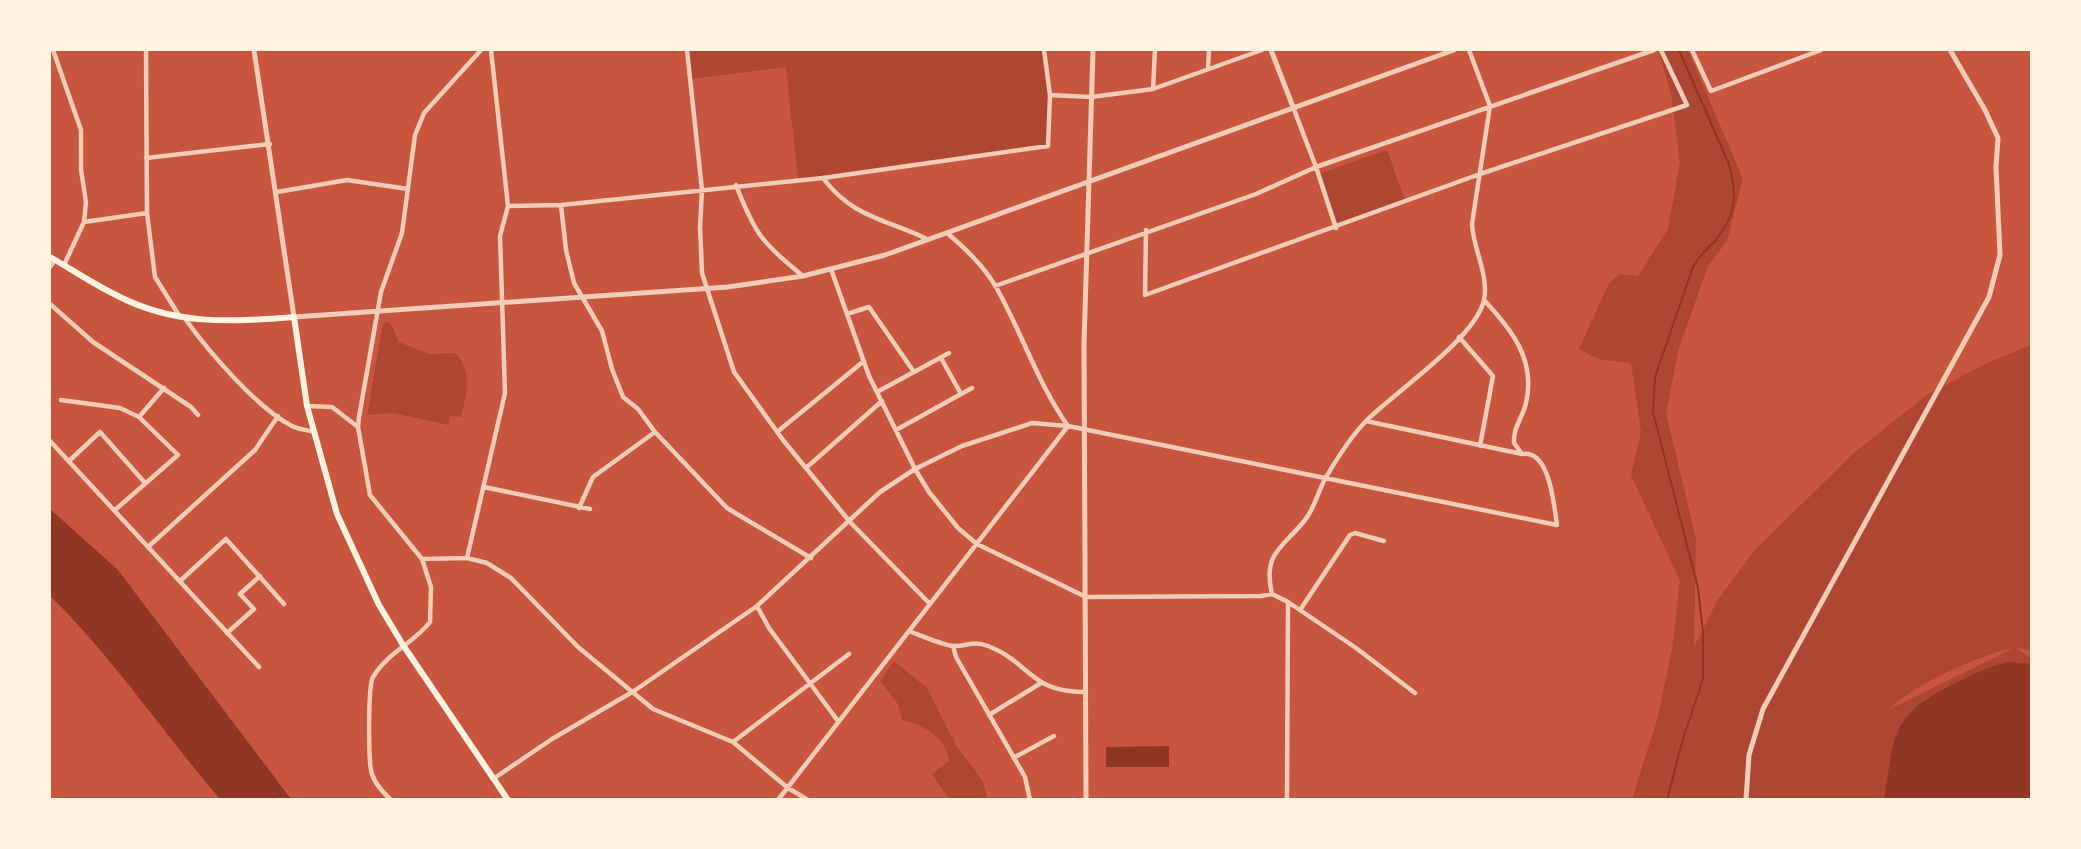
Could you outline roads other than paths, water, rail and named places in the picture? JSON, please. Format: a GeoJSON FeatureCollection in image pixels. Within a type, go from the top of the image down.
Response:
{"type":"FeatureCollection","features":[{"type":"Feature","properties":{"kind":"main road"},"geometry":{"type":"LineString","coordinates":[[52,259],[114,295],[183,319],[232,322],[294,317],[307,406],[337,514],[379,605],[403,645],[508,800]]}},
{"type":"Feature","properties":{"kind":"street"},"geometry":{"type":"LineString","coordinates":[[53,50],[81,130],[84,222],[64,265]]}},
{"type":"Feature","properties":{"kind":"street"},"geometry":{"type":"LineString","coordinates":[[146,50],[147,213],[155,277],[183,319],[232,375],[292,426],[315,432]]}},
{"type":"Feature","properties":{"kind":"street"},"geometry":{"type":"LineString","coordinates":[[254,50],[270,144],[294,317],[377,310],[585,299],[706,289],[803,276],[885,255],[1088,184],[1293,107],[1454,50]]}},
{"type":"Feature","properties":{"kind":"street"},"geometry":{"type":"LineString","coordinates":[[391,800],[378,787],[371,772],[368,696],[372,679],[403,645],[422,632],[430,622],[430,587],[422,559],[370,495],[358,427],[381,292],[402,233],[415,135],[424,113],[481,50]]}},
{"type":"Feature","properties":{"kind":"street"},"geometry":{"type":"LineString","coordinates":[[467,558],[505,393],[501,236],[508,206],[491,50]]}},
{"type":"Feature","properties":{"kind":"street"},"geometry":{"type":"LineString","coordinates":[[687,50],[702,190],[702,273],[734,372],[777,432],[850,522],[929,603]]}},
{"type":"Feature","properties":{"kind":"street"},"geometry":{"type":"LineString","coordinates":[[508,206],[561,205],[736,185],[823,178],[1048,146],[1050,95],[1044,50]]}},
{"type":"Feature","properties":{"kind":"street"},"geometry":{"type":"LineString","coordinates":[[1086,800],[1083,431],[1093,50]]}},
{"type":"Feature","properties":{"kind":"street"},"geometry":{"type":"LineString","coordinates":[[1153,89],[1155,50]]}},
{"type":"Feature","properties":{"kind":"street"},"geometry":{"type":"LineString","coordinates":[[1208,69],[1209,50]]}},
{"type":"Feature","properties":{"kind":"street"},"geometry":{"type":"LineString","coordinates":[[1050,95],[1091,97],[1153,89],[1262,50]]}},
{"type":"Feature","properties":{"kind":"street"},"geometry":{"type":"LineString","coordinates":[[1271,50],[1316,167],[1336,228]]}},
{"type":"Feature","properties":{"kind":"street"},"geometry":{"type":"LineString","coordinates":[[1272,594],[1270,585],[1273,553],[1306,519],[1326,478],[1366,421],[1426,370],[1459,337],[1476,316],[1484,300],[1481,265],[1472,231],[1490,106],[1469,50]]}},
{"type":"Feature","properties":{"kind":"street"},"geometry":{"type":"LineString","coordinates":[[995,286],[1146,230],[1256,194],[1316,167],[1654,50]]}},
{"type":"Feature","properties":{"kind":"street"},"geometry":{"type":"LineString","coordinates":[[1146,230],[1145,295],[1336,228],[1480,174],[1687,105],[1661,50]]}},
{"type":"Feature","properties":{"kind":"street"},"geometry":{"type":"LineString","coordinates":[[1692,50],[1711,91],[1821,50]]}},
{"type":"Feature","properties":{"kind":"street"},"geometry":{"type":"LineString","coordinates":[[1746,800],[1749,755],[1763,709],[1989,297],[2000,255],[1996,167],[1998,138],[1985,110],[1950,50]]}},
{"type":"Feature","properties":{"kind":"street"},"geometry":{"type":"LineString","coordinates":[[146,158],[270,144]]}},
{"type":"Feature","properties":{"kind":"street"},"geometry":{"type":"LineString","coordinates":[[823,178],[836,196],[861,213],[927,239]]}},
{"type":"Feature","properties":{"kind":"street"},"geometry":{"type":"LineString","coordinates":[[277,192],[346,180],[408,189]]}},
{"type":"Feature","properties":{"kind":"street"},"geometry":{"type":"LineString","coordinates":[[736,185],[751,223],[769,249],[803,276]]}},
{"type":"Feature","properties":{"kind":"street"},"geometry":{"type":"LineString","coordinates":[[561,205],[566,250],[574,283],[602,331],[612,369],[623,397],[638,409],[655,432],[727,508],[811,558]]}},
{"type":"Feature","properties":{"kind":"street"},"geometry":{"type":"LineString","coordinates":[[84,222],[147,213]]}},
{"type":"Feature","properties":{"kind":"street"},"geometry":{"type":"LineString","coordinates":[[947,232],[968,251],[995,286],[1050,398],[1068,426]]}},
{"type":"Feature","properties":{"kind":"street"},"geometry":{"type":"LineString","coordinates":[[50,267],[52,259]]}},
{"type":"Feature","properties":{"kind":"street"},"geometry":{"type":"LineString","coordinates":[[831,269],[877,392],[915,469],[929,492],[958,528],[977,544],[1086,597],[1261,596],[1272,594],[1300,610],[1415,693]]}},
{"type":"Feature","properties":{"kind":"street"},"geometry":{"type":"LineString","coordinates":[[1484,300],[1504,322],[1523,350],[1527,363],[1529,382],[1526,404],[1514,437],[1514,443],[1522,454]]}},
{"type":"Feature","properties":{"kind":"street"},"geometry":{"type":"LineString","coordinates":[[50,304],[93,342],[164,388],[198,415]]}},
{"type":"Feature","properties":{"kind":"street"},"geometry":{"type":"LineString","coordinates":[[847,314],[868,307],[914,372]]}},
{"type":"Feature","properties":{"kind":"street"},"geometry":{"type":"LineString","coordinates":[[1459,337],[1493,376],[1480,446]]}},
{"type":"Feature","properties":{"kind":"street"},"geometry":{"type":"LineString","coordinates":[[877,392],[949,353]]}},
{"type":"Feature","properties":{"kind":"street"},"geometry":{"type":"LineString","coordinates":[[941,358],[961,394]]}},
{"type":"Feature","properties":{"kind":"street"},"geometry":{"type":"LineString","coordinates":[[777,432],[864,361]]}},
{"type":"Feature","properties":{"kind":"street"},"geometry":{"type":"LineString","coordinates":[[139,417],[164,388]]}},
{"type":"Feature","properties":{"kind":"street"},"geometry":{"type":"LineString","coordinates":[[896,430],[972,388]]}},
{"type":"Feature","properties":{"kind":"street"},"geometry":{"type":"LineString","coordinates":[[61,400],[120,408],[139,417],[178,455],[115,510]]}},
{"type":"Feature","properties":{"kind":"street"},"geometry":{"type":"LineString","coordinates":[[806,468],[882,401]]}},
{"type":"Feature","properties":{"kind":"street"},"geometry":{"type":"LineString","coordinates":[[307,406],[332,408],[358,427]]}},
{"type":"Feature","properties":{"kind":"street"},"geometry":{"type":"LineString","coordinates":[[148,547],[255,450],[278,416]]}},
{"type":"Feature","properties":{"kind":"street"},"geometry":{"type":"LineString","coordinates":[[493,779],[552,739],[634,691],[757,606],[880,492],[915,469],[962,446],[1032,423],[1068,426],[1083,431],[1557,525],[1548,476],[1537,458],[1528,453],[1522,454],[1480,446],[1366,421]]}},
{"type":"Feature","properties":{"kind":"street"},"geometry":{"type":"LineString","coordinates":[[778,800],[1068,426]]}},
{"type":"Feature","properties":{"kind":"street"},"geometry":{"type":"LineString","coordinates":[[69,461],[100,432],[145,483]]}},
{"type":"Feature","properties":{"kind":"street"},"geometry":{"type":"LineString","coordinates":[[579,508],[593,477],[655,432]]}},
{"type":"Feature","properties":{"kind":"street"},"geometry":{"type":"LineString","coordinates":[[50,441],[259,667]]}},
{"type":"Feature","properties":{"kind":"street"},"geometry":{"type":"LineString","coordinates":[[484,487],[590,510]]}},
{"type":"Feature","properties":{"kind":"street"},"geometry":{"type":"LineString","coordinates":[[1300,610],[1350,535],[1355,532],[1384,541]]}},
{"type":"Feature","properties":{"kind":"street"},"geometry":{"type":"LineString","coordinates":[[180,581],[226,539],[284,604]]}},
{"type":"Feature","properties":{"kind":"street"},"geometry":{"type":"LineString","coordinates":[[422,559],[467,558],[487,563],[511,578],[578,647],[653,709],[733,742],[788,788],[808,800]]}},
{"type":"Feature","properties":{"kind":"street"},"geometry":{"type":"LineString","coordinates":[[227,633],[254,609],[240,594],[260,576]]}},
{"type":"Feature","properties":{"kind":"street"},"geometry":{"type":"LineString","coordinates":[[1287,800],[1288,602]]}},
{"type":"Feature","properties":{"kind":"street"},"geometry":{"type":"LineString","coordinates":[[757,606],[769,628],[838,721]]}},
{"type":"Feature","properties":{"kind":"street"},"geometry":{"type":"LineString","coordinates":[[909,631],[953,646],[966,643],[991,647],[1041,683],[1066,692],[1086,692]]}},
{"type":"Feature","properties":{"kind":"street"},"geometry":{"type":"LineString","coordinates":[[953,646],[956,657],[1015,757],[1025,777],[1030,800]]}},
{"type":"Feature","properties":{"kind":"street"},"geometry":{"type":"LineString","coordinates":[[733,742],[849,654]]}},
{"type":"Feature","properties":{"kind":"street"},"geometry":{"type":"LineString","coordinates":[[989,714],[1041,683]]}},
{"type":"Feature","properties":{"kind":"street"},"geometry":{"type":"LineString","coordinates":[[1015,757],[1054,736]]}},
{"type":"Feature","properties":{"kind":"waterway"},"geometry":{"type":"LineString","coordinates":[[1667,800],[1682,742],[1703,679],[1703,632],[1698,588],[1653,412],[1655,377],[1693,267],[1722,232],[1731,214],[1734,195],[1728,162],[1679,50]]}}]}
